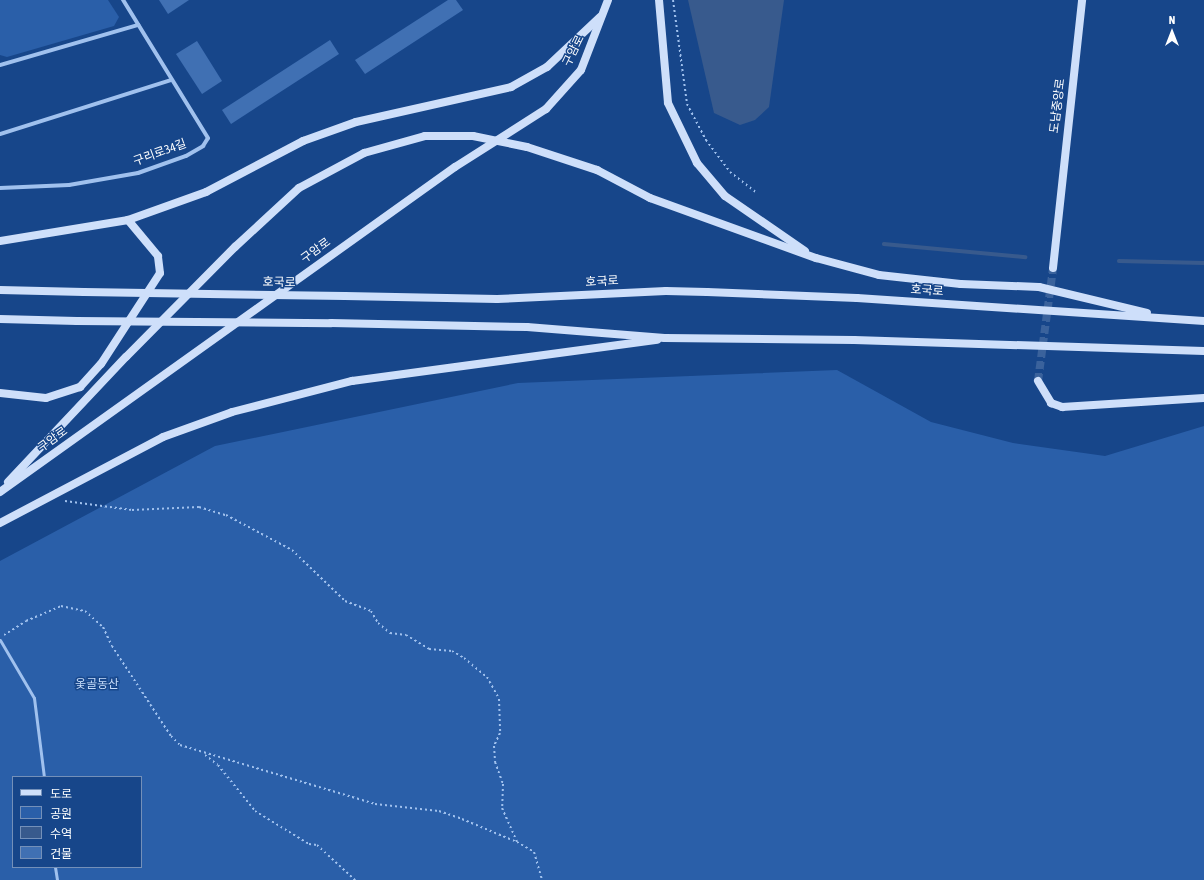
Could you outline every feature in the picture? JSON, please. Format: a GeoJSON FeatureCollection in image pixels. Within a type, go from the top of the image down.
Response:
{"type":"FeatureCollection","features":[{"type":"Feature","properties":{"kind":"main road","name":"구암로"},"geometry":{"type":"LineString","coordinates":[[0,492],[455,167],[546,109],[580,70],[608,0]]}},
{"type":"Feature","properties":{"kind":"main road"},"geometry":{"type":"LineString","coordinates":[[659,0],[668,103],[697,163],[725,196],[816,258]]}},
{"type":"Feature","properties":{"kind":"main road","name":"도남중앙로"},"geometry":{"type":"LineString","coordinates":[[1053,268],[1057,216],[1082,0]]}},
{"type":"Feature","properties":{"kind":"main road"},"geometry":{"type":"LineString","coordinates":[[0,241],[128,220],[206,192],[303,141],[356,122],[511,87],[547,67],[602,15]]}},
{"type":"Feature","properties":{"kind":"main road"},"geometry":{"type":"LineString","coordinates":[[0,492],[126,357],[235,246],[298,188],[364,154],[425,136],[472,136],[527,147],[597,170],[650,198],[816,258],[879,275],[961,284],[1039,287],[1169,318]]}},
{"type":"Feature","properties":{"kind":"main road"},"geometry":{"type":"LineString","coordinates":[[0,393],[46,398],[80,387],[101,364],[160,273],[158,256],[128,220]]}},
{"type":"Feature","properties":{"kind":"main road","name":"호국로"},"geometry":{"type":"LineString","coordinates":[[0,290],[489,299],[666,291],[707,292],[1204,321]]}},
{"type":"Feature","properties":{"kind":"main road"},"geometry":{"type":"LineString","coordinates":[[0,319],[527,327],[665,338],[854,340],[1204,351]]}},
{"type":"Feature","properties":{"kind":"main road"},"geometry":{"type":"LineString","coordinates":[[0,523],[163,437],[232,412],[352,380],[636,345],[665,338]]}},
{"type":"Feature","properties":{"kind":"main road"},"geometry":{"type":"LineString","coordinates":[[1038,381],[1051,403],[1062,407],[1204,398]]}},
{"type":"Feature","properties":{"kind":"street","name":"구리로34길"},"geometry":{"type":"LineString","coordinates":[[0,188],[69,185],[104,180],[145,170],[186,156],[202,146],[208,138],[123,0]]}},
{"type":"Feature","properties":{"kind":"street"},"geometry":{"type":"LineString","coordinates":[[0,65],[138,25]]}},
{"type":"Feature","properties":{"kind":"street"},"geometry":{"type":"LineString","coordinates":[[0,134],[171,80]]}},
{"type":"Feature","properties":{"kind":"lane"},"geometry":{"type":"LineString","coordinates":[[0,639],[34,698],[44,776]]}},
{"type":"Feature","properties":{"kind":"lane"},"geometry":{"type":"LineString","coordinates":[[55,868],[57,880]]}},
{"type":"Feature","properties":{"kind":"path"},"geometry":{"type":"LineString","coordinates":[[673,0],[687,104],[706,140],[730,172],[756,192]]}},
{"type":"Feature","properties":{"kind":"path"},"geometry":{"type":"LineString","coordinates":[[45,499],[132,510],[199,506],[226,516],[292,550],[345,601],[371,611],[378,623],[390,633],[406,635],[430,649],[452,651],[464,658],[487,677],[499,699],[500,733],[494,746],[495,762],[503,784],[502,808],[517,842]]}},
{"type":"Feature","properties":{"kind":"path"},"geometry":{"type":"LineString","coordinates":[[0,639],[26,621],[61,606],[85,611],[103,627],[112,646],[171,736],[180,745],[375,804],[439,810],[517,842],[534,852],[542,880]]}},
{"type":"Feature","properties":{"kind":"path"},"geometry":{"type":"LineString","coordinates":[[204,753],[218,765],[255,811],[309,844],[317,845],[355,880]]}},
{"type":"Feature","properties":{"kind":"green space"},"geometry":{"type":"Polygon","coordinates":[[[0,0],[108,0],[119,17],[114,26],[7,57],[0,55],[0,0]]]}},
{"type":"Feature","properties":{"kind":"green space","name":"옻골동산"},"geometry":{"type":"Polygon","coordinates":[[[837,370],[931,422],[1013,443],[1105,456],[1204,426],[1204,880],[0,880],[0,561],[215,446],[518,383],[837,370]]]}},
{"type":"Feature","properties":{"kind":"water"},"geometry":{"type":"Polygon","coordinates":[[[688,0],[784,0],[769,107],[755,120],[740,125],[714,113],[688,0]]]}},
{"type":"Feature","properties":{"kind":"building"},"geometry":{"type":"Polygon","coordinates":[[[159,0],[189,0],[168,14],[159,0]]]}},
{"type":"Feature","properties":{"kind":"building"},"geometry":{"type":"Polygon","coordinates":[[[448,0],[456,0],[463,10],[365,74],[355,60],[448,0]]]}},
{"type":"Feature","properties":{"kind":"building"},"geometry":{"type":"Polygon","coordinates":[[[330,40],[339,54],[231,124],[222,110],[330,40]]]}},
{"type":"Feature","properties":{"kind":"building"},"geometry":{"type":"Polygon","coordinates":[[[197,41],[222,81],[202,94],[176,54],[197,41]]]}},
{"type":"Feature","properties":{"kind":"waterway"},"geometry":{"type":"LineString","coordinates":[[884,244],[1025,257]]}},
{"type":"Feature","properties":{"kind":"waterway"},"geometry":{"type":"LineString","coordinates":[[1119,261],[1204,263]]}},
{"type":"Feature","properties":{"kind":"tunnel"},"geometry":{"type":"LineString","coordinates":[[1038,381],[1053,268]]}}]}
